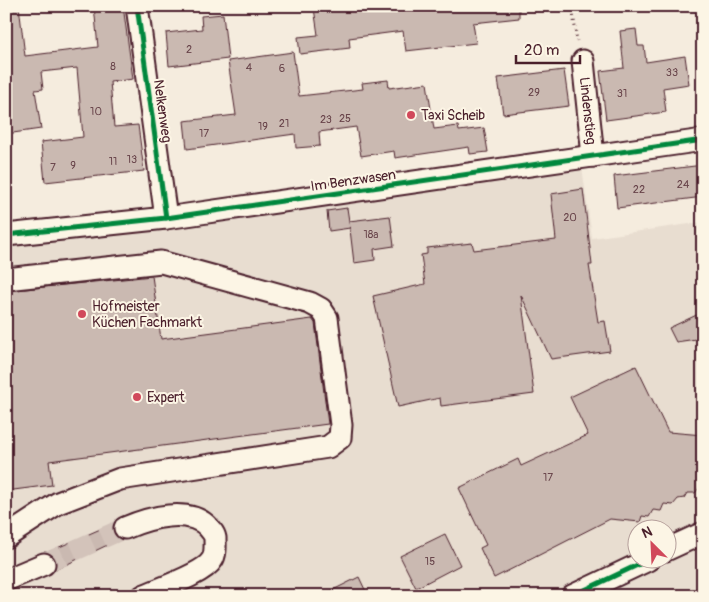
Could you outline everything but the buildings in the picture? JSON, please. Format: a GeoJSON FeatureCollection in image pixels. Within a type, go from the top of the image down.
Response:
{"type":"FeatureCollection","features":[{"type":"Feature","properties":{"kind":"street","name":"Nelkenweg"},"geometry":{"type":"LineString","coordinates":[[140,7],[166,218]]}},
{"type":"Feature","properties":{"kind":"street","name":"Lindenstieg"},"geometry":{"type":"LineString","coordinates":[[583,61],[593,156]]}},
{"type":"Feature","properties":{"kind":"street","name":"Im Benzwasen"},"geometry":{"type":"LineString","coordinates":[[6,235],[166,218],[703,140]]}},
{"type":"Feature","properties":{"kind":"street"},"geometry":{"type":"LineString","coordinates":[[6,279],[161,262],[310,303],[321,309],[327,318],[341,424],[340,438],[328,447],[120,479],[58,504],[6,537]]}},
{"type":"Feature","properties":{"kind":"street"},"geometry":{"type":"LineString","coordinates":[[125,528],[155,518],[171,516],[189,517],[204,522],[214,534],[216,548],[212,561],[200,570],[143,596]]}},
{"type":"Feature","properties":{"kind":"street"},"geometry":{"type":"LineString","coordinates":[[676,545],[703,533]]}},
{"type":"Feature","properties":{"kind":"street"},"geometry":{"type":"LineString","coordinates":[[6,580],[44,564]]}},
{"type":"Feature","properties":{"kind":"street"},"geometry":{"type":"LineString","coordinates":[[572,596],[627,570]]}},
{"type":"Feature","properties":{"kind":"shaded area"},"geometry":{"type":"Polygon","coordinates":[[[582,167],[592,238],[703,222],[703,596],[6,596],[6,246],[582,167]]]}},
{"type":"Feature","properties":{"kind":"tunnel"},"geometry":{"type":"LineString","coordinates":[[44,564],[125,528]]}},
{"type":"Feature","properties":{"kind":"cycle path"},"geometry":{"type":"LineString","coordinates":[[137,6],[166,218]]}},
{"type":"Feature","properties":{"kind":"cycle path"},"geometry":{"type":"LineString","coordinates":[[6,235],[166,218],[703,140]]}},
{"type":"Feature","properties":{"kind":"cycle path"},"geometry":{"type":"LineString","coordinates":[[572,596],[627,570]]}},
{"type":"Feature","properties":{"kind":"place","name":"Taxi Scheib"},"geometry":{"type":"Point","coordinates":[411,115]}},
{"type":"Feature","properties":{"kind":"place","name":"Hofmeister Küchen Fachmarkt"},"geometry":{"type":"Point","coordinates":[82,314]}},
{"type":"Feature","properties":{"kind":"place","name":"Expert"},"geometry":{"type":"Point","coordinates":[137,397]}}]}
